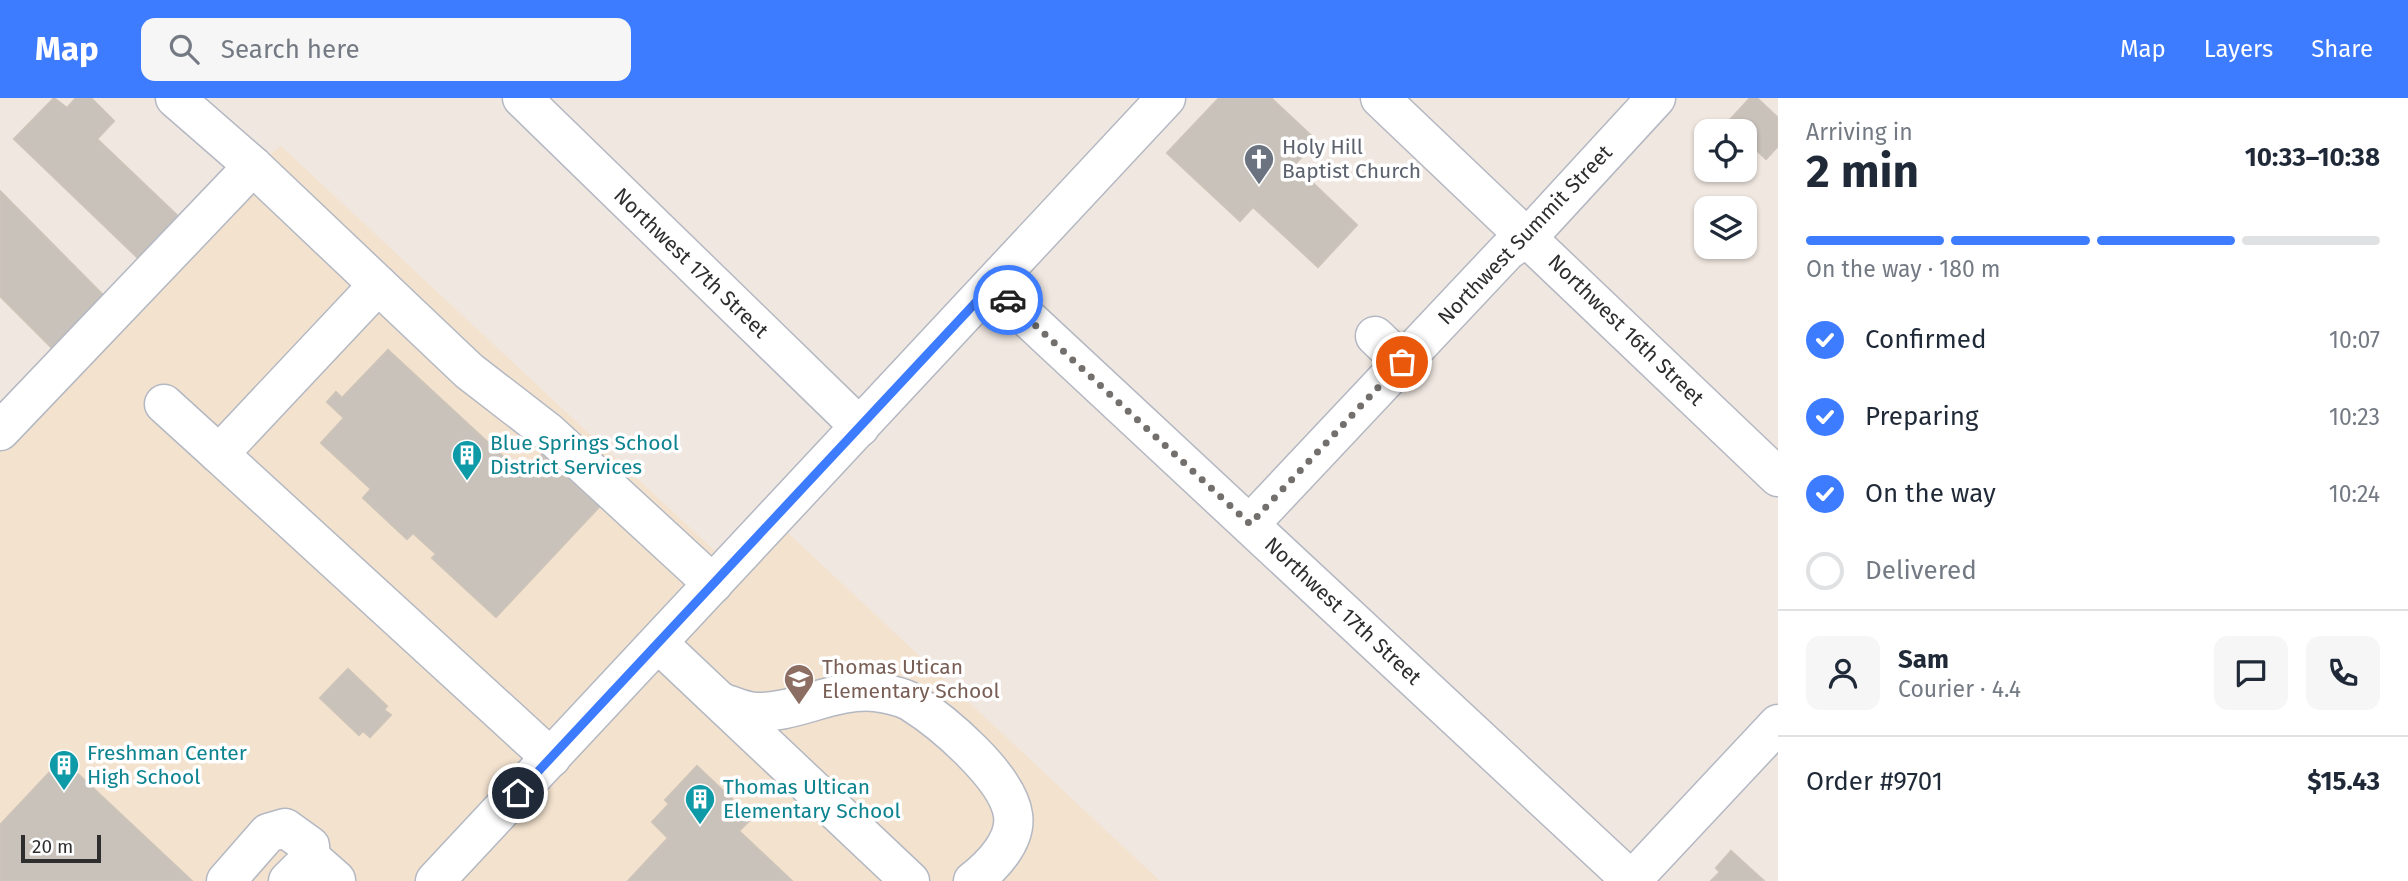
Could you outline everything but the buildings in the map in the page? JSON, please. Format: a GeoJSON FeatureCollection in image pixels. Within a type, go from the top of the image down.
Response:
{"type":"FeatureCollection","features":[{"type":"Feature","properties":{"kind":"street"},"geometry":{"type":"LineString","coordinates":[[174,98],[253,166],[469,371],[548,432],[713,584]]}},
{"type":"Feature","properties":{"kind":"street","name":"Northwest 17th Street"},"geometry":{"type":"LineString","coordinates":[[522,98],[860,427]]}},
{"type":"Feature","properties":{"kind":"street"},"geometry":{"type":"LineString","coordinates":[[435,881],[1166,98]]}},
{"type":"Feature","properties":{"kind":"street","name":"Northwest 16th Street"},"geometry":{"type":"LineString","coordinates":[[1380,98],[1529,236],[1778,477]]}},
{"type":"Feature","properties":{"kind":"street","name":"Northwest Summit Street"},"geometry":{"type":"LineString","coordinates":[[1250,524],[1507,251],[1529,236],[1656,98]]}},
{"type":"Feature","properties":{"kind":"street"},"geometry":{"type":"LineString","coordinates":[[0,431],[253,166]]}},
{"type":"Feature","properties":{"kind":"street"},"geometry":{"type":"LineString","coordinates":[[219,454],[378,285]]}},
{"type":"Feature","properties":{"kind":"street","name":"Northwest 17th Street"},"geometry":{"type":"LineString","coordinates":[[992,285],[1631,881]]}},
{"type":"Feature","properties":{"kind":"street"},"geometry":{"type":"LineString","coordinates":[[1375,336],[1402,362]]}},
{"type":"Feature","properties":{"kind":"street"},"geometry":{"type":"LineString","coordinates":[[164,404],[551,758]]}},
{"type":"Feature","properties":{"kind":"street"},"geometry":{"type":"LineString","coordinates":[[659,643],[910,881]]}},
{"type":"Feature","properties":{"kind":"street"},"geometry":{"type":"LineString","coordinates":[[723,704],[754,712],[851,692],[877,692],[909,701],[993,772],[1006,794],[1014,817],[1010,837],[992,866],[973,881]]}},
{"type":"Feature","properties":{"kind":"street"},"geometry":{"type":"LineString","coordinates":[[1631,881],[1778,724]]}},
{"type":"Feature","properties":{"kind":"street"},"geometry":{"type":"LineString","coordinates":[[226,881],[268,833],[276,828],[285,828],[310,846],[321,876]]}},
{"type":"Feature","properties":{"kind":"shaded area"},"geometry":{"type":"Polygon","coordinates":[[[281,146],[731,566],[435,881],[0,881],[0,430],[253,166],[281,146]]]}},
{"type":"Feature","properties":{"kind":"shaded area","name":"Thomas Utican Elementary School"},"geometry":{"type":"Polygon","coordinates":[[[787,532],[1160,881],[461,881],[787,532]]]}},
{"type":"Feature","properties":{"kind":"way so far"},"geometry":{"type":"LineString","coordinates":[[1008,300],[1250,524],[1402,362]]}},
{"type":"Feature","properties":{"kind":"place","name":"Holy Hill Baptist Church"},"geometry":{"type":"Point","coordinates":[1259,186]}},
{"type":"Feature","properties":{"kind":"place","name":"Blue Springs School District Services"},"geometry":{"type":"Point","coordinates":[467,482]}},
{"type":"Feature","properties":{"kind":"place","name":"Thomas Utican Elementary School"},"geometry":{"type":"Point","coordinates":[799,706]}},
{"type":"Feature","properties":{"kind":"place","name":"Freshman Center High School"},"geometry":{"type":"Point","coordinates":[64,792]}},
{"type":"Feature","properties":{"kind":"place","name":"Thomas Ultican Elementary School"},"geometry":{"type":"Point","coordinates":[700,826]}},
{"type":"Feature","properties":{"kind":"route"},"geometry":{"type":"LineString","coordinates":[[518,793],[992,285],[1008,300]]}}]}
